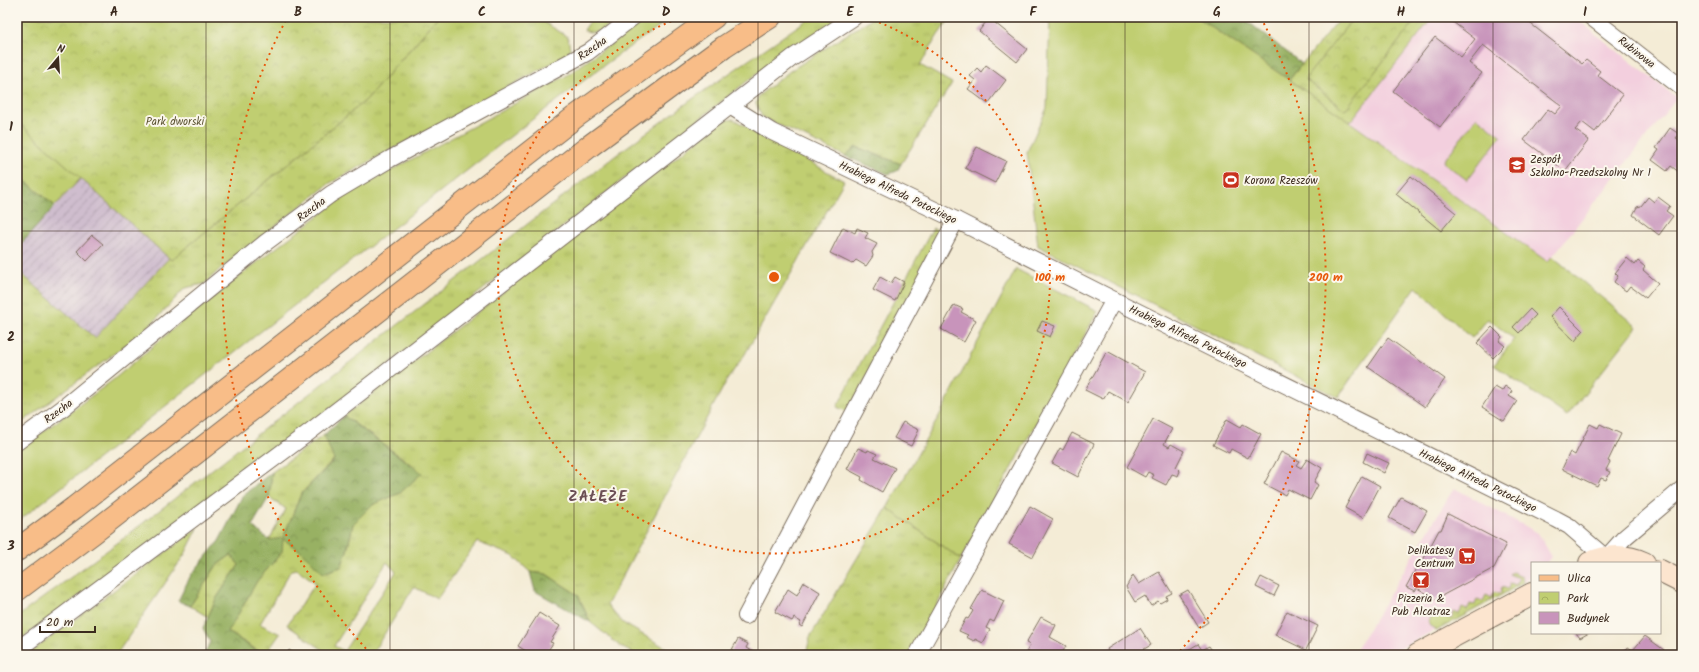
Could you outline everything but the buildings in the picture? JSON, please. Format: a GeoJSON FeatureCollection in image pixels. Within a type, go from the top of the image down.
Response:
{"type":"FeatureCollection","features":[{"type":"Feature","properties":{"kind":"main road"},"geometry":{"type":"LineString","coordinates":[[17,550],[74,508],[575,117],[714,17]]}},
{"type":"Feature","properties":{"kind":"main road"},"geometry":{"type":"LineString","coordinates":[[17,590],[99,528],[591,145],[724,47],[770,17]]}},
{"type":"Feature","properties":{"kind":"street","name":"Rzecha"},"geometry":{"type":"LineString","coordinates":[[17,442],[63,408],[265,243],[331,194],[390,159],[588,52],[633,17]]}},
{"type":"Feature","properties":{"kind":"street"},"geometry":{"type":"LineString","coordinates":[[17,650],[308,433],[792,58],[854,17]]}},
{"type":"Feature","properties":{"kind":"street","name":"Rubinowa"},"geometry":{"type":"LineString","coordinates":[[1591,17],[1682,88]]}},
{"type":"Feature","properties":{"kind":"street","name":"Hrabiego Alfreda Potockiego"},"geometry":{"type":"LineString","coordinates":[[730,106],[772,132],[956,220],[1556,519],[1569,526],[1598,560]]}},
{"type":"Feature","properties":{"kind":"street"},"geometry":{"type":"LineString","coordinates":[[746,616],[956,220]]}},
{"type":"Feature","properties":{"kind":"street"},"geometry":{"type":"LineString","coordinates":[[917,655],[1114,300]]}},
{"type":"Feature","properties":{"kind":"street"},"geometry":{"type":"LineString","coordinates":[[1598,560],[1682,488]]}},
{"type":"Feature","properties":{"kind":"street"},"geometry":{"type":"LineString","coordinates":[[1598,560],[1634,559],[1642,562]]}},
{"type":"Feature","properties":{"kind":"street"},"geometry":{"type":"LineString","coordinates":[[1661,572],[1682,582]]}},
{"type":"Feature","properties":{"kind":"street"},"geometry":{"type":"LineString","coordinates":[[1418,655],[1531,595]]}},
{"type":"Feature","properties":{"kind":"shaded area","name":"Zespół Szkolno-Przedszkolny Nr 1"},"geometry":{"type":"Polygon","coordinates":[[[1433,17],[1574,17],[1677,98],[1548,262],[1350,122],[1433,17]]]}},
{"type":"Feature","properties":{"kind":"shaded area"},"geometry":{"type":"Polygon","coordinates":[[[81,178],[169,258],[95,338],[17,270],[17,249],[81,178]]]}},
{"type":"Feature","properties":{"kind":"shaded area"},"geometry":{"type":"Polygon","coordinates":[[[1454,488],[1538,533],[1552,557],[1547,562],[1531,562],[1531,576],[1523,583],[1388,655],[1353,655],[1454,488]]]}},
{"type":"Feature","properties":{"kind":"green space","name":"Park dworski"},"geometry":{"type":"Polygon","coordinates":[[[17,17],[438,17],[366,100],[171,260],[17,121],[17,17]]]}},
{"type":"Feature","properties":{"kind":"green space"},"geometry":{"type":"Polygon","coordinates":[[[438,17],[536,17],[568,37],[570,49],[565,56],[330,183],[219,270],[204,284],[185,288],[146,330],[17,426],[17,270],[95,338],[169,258],[171,260],[366,100],[438,17]]]}},
{"type":"Feature","properties":{"kind":"green space"},"geometry":{"type":"Polygon","coordinates":[[[593,17],[619,17],[603,30],[589,32],[584,30],[593,17]]]}},
{"type":"Feature","properties":{"kind":"green space"},"geometry":{"type":"Polygon","coordinates":[[[649,17],[672,17],[607,63],[533,119],[17,522],[17,451],[113,380],[178,325],[346,195],[566,76],[649,17]]]}},
{"type":"Feature","properties":{"kind":"green space"},"geometry":{"type":"Polygon","coordinates":[[[811,17],[842,17],[755,75],[362,385],[17,642],[17,617],[120,541],[624,149],[698,95],[811,17]]]}},
{"type":"Feature","properties":{"kind":"green space"},"geometry":{"type":"Polygon","coordinates":[[[874,17],[951,17],[920,65],[952,83],[901,164],[857,147],[845,156],[762,117],[756,104],[758,96],[790,71],[874,17]]]}},
{"type":"Feature","properties":{"kind":"green space","name":"Korona Rzeszów"},"geometry":{"type":"Polygon","coordinates":[[[1050,17],[1196,17],[1323,103],[1548,262],[1552,256],[1637,327],[1567,416],[1494,365],[1514,339],[1488,319],[1472,338],[1416,287],[1338,397],[1038,246],[1027,152],[1047,108],[1050,17]]]}},
{"type":"Feature","properties":{"kind":"green space"},"geometry":{"type":"Polygon","coordinates":[[[1196,17],[1242,17],[1302,64],[1289,80],[1196,17]]]}},
{"type":"Feature","properties":{"kind":"green space"},"geometry":{"type":"Polygon","coordinates":[[[1341,17],[1433,17],[1350,122],[1289,80],[1341,17]]]}},
{"type":"Feature","properties":{"kind":"green space"},"geometry":{"type":"Polygon","coordinates":[[[1354,17],[1418,17],[1345,110],[1305,79],[1354,17]]]}},
{"type":"Feature","properties":{"kind":"green space"},"geometry":{"type":"Polygon","coordinates":[[[1477,117],[1501,136],[1467,180],[1443,162],[1477,117]]]}},
{"type":"Feature","properties":{"kind":"green space"},"geometry":{"type":"Polygon","coordinates":[[[733,119],[844,181],[745,354],[727,380],[607,605],[623,623],[678,655],[637,655],[621,647],[590,622],[578,595],[546,574],[530,572],[513,556],[477,542],[437,599],[414,587],[371,655],[320,655],[323,650],[287,625],[316,583],[297,569],[291,570],[260,624],[280,634],[265,655],[228,632],[257,581],[282,552],[269,540],[286,509],[269,497],[272,472],[324,435],[334,459],[301,494],[283,538],[301,551],[323,573],[341,567],[347,551],[353,524],[372,505],[400,493],[415,467],[344,416],[723,121],[733,119]],[[387,562],[334,646],[344,651],[396,572],[387,562]]]}},
{"type":"Feature","properties":{"kind":"green space"},"geometry":{"type":"Polygon","coordinates":[[[17,121],[81,178],[55,206],[17,174],[17,121]]]}},
{"type":"Feature","properties":{"kind":"green space"},"geometry":{"type":"Polygon","coordinates":[[[856,147],[901,164],[897,171],[888,174],[845,156],[856,147]]]}},
{"type":"Feature","properties":{"kind":"green space"},"geometry":{"type":"Polygon","coordinates":[[[17,174],[55,206],[17,249],[17,174]]]}},
{"type":"Feature","properties":{"kind":"green space"},"geometry":{"type":"Polygon","coordinates":[[[933,228],[944,233],[848,412],[837,407],[933,228]]]}},
{"type":"Feature","properties":{"kind":"green space"},"geometry":{"type":"Polygon","coordinates":[[[1016,269],[1098,311],[961,559],[887,508],[936,422],[1016,269]]]}},
{"type":"Feature","properties":{"kind":"green space"},"geometry":{"type":"Polygon","coordinates":[[[344,416],[422,473],[400,493],[372,505],[353,524],[347,551],[341,567],[323,573],[301,551],[283,539],[282,552],[257,581],[228,632],[263,655],[204,655],[210,642],[203,628],[216,599],[239,565],[231,555],[217,565],[190,606],[178,601],[191,575],[219,541],[243,495],[272,472],[269,497],[252,526],[269,540],[283,538],[301,494],[334,460],[324,435],[344,416]]]}},
{"type":"Feature","properties":{"kind":"green space"},"geometry":{"type":"Polygon","coordinates":[[[887,508],[961,559],[938,603],[907,655],[806,655],[810,637],[887,508]]]}},
{"type":"Feature","properties":{"kind":"green space"},"geometry":{"type":"Polygon","coordinates":[[[198,528],[185,554],[116,655],[27,655],[198,528]]]}},
{"type":"Feature","properties":{"kind":"green space"},"geometry":{"type":"Polygon","coordinates":[[[231,555],[239,565],[216,599],[208,617],[190,606],[217,565],[231,555]]]}},
{"type":"Feature","properties":{"kind":"green space"},"geometry":{"type":"Polygon","coordinates":[[[530,572],[546,574],[578,595],[590,622],[535,591],[530,572]]]}},
{"type":"Feature","properties":{"kind":"green space"},"geometry":{"type":"Polygon","coordinates":[[[1512,572],[1522,576],[1523,583],[1436,631],[1429,625],[1429,621],[1433,613],[1452,619],[1454,612],[1459,614],[1462,608],[1467,610],[1470,604],[1475,605],[1477,599],[1483,601],[1486,595],[1492,598],[1494,592],[1500,594],[1502,587],[1508,589],[1510,583],[1516,585],[1519,578],[1509,574],[1512,572]]]}},
{"type":"Feature","properties":{"kind":"place","name":"Zespół Szkolno-Przedszkolny Nr 1"},"geometry":{"type":"Point","coordinates":[1517,165]}},
{"type":"Feature","properties":{"kind":"place","name":"Korona Rzeszów"},"geometry":{"type":"Point","coordinates":[1231,180]}},
{"type":"Feature","properties":{"kind":"place","name":"Delikatesy Centrum"},"geometry":{"type":"Point","coordinates":[1467,556]}},
{"type":"Feature","properties":{"kind":"place","name":"Pizzeria & Pub Alcatraz"},"geometry":{"type":"Point","coordinates":[1421,580]}},
{"type":"Feature","properties":{"kind":"district","name":"ZAŁĘŻE"},"geometry":{"type":"Point","coordinates":[598,496]}}]}
